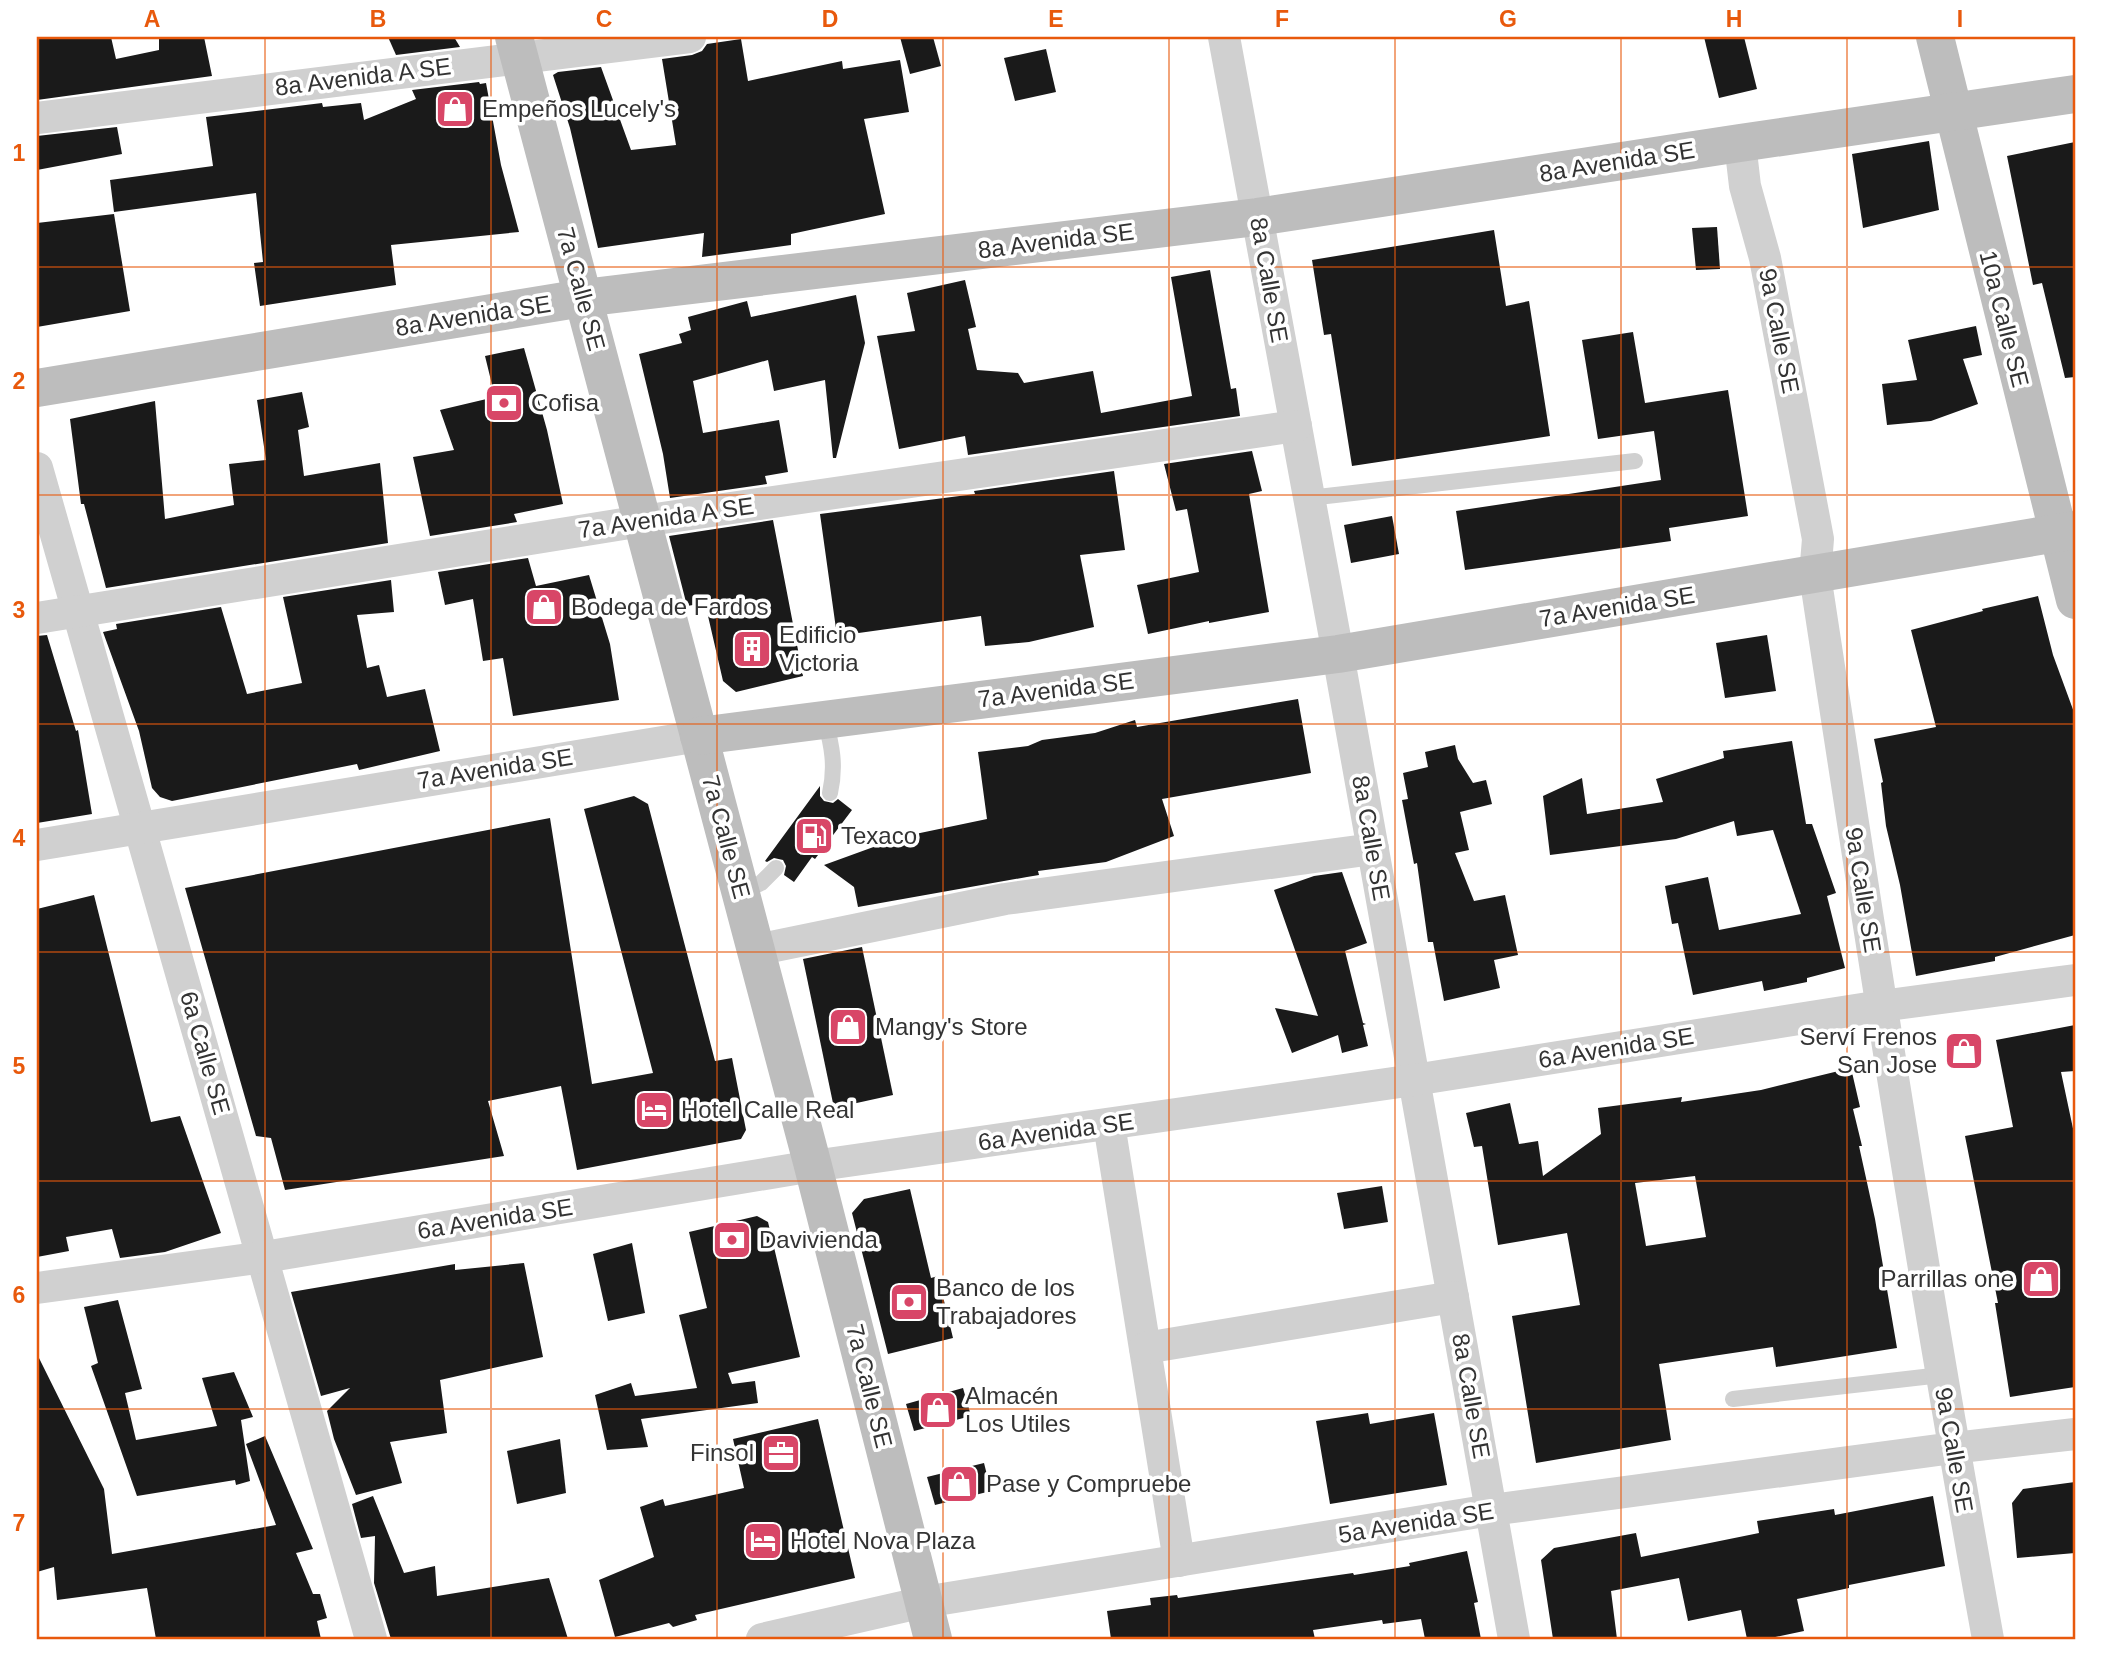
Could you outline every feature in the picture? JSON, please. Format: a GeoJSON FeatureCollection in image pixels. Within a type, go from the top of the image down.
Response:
{"type":"FeatureCollection","features":[{"type":"Feature","properties":{"kind":"street","name":"8a Avenida A SE"},"geometry":{"type":"LineString","coordinates":[[37,118],[517,47],[690,37]]}},
{"type":"Feature","properties":{"kind":"street","name":"8a Calle SE"},"geometry":{"type":"LineString","coordinates":[[1224,37],[1338,654],[1514,1639]]}},
{"type":"Feature","properties":{"kind":"street","name":"10a Calle SE"},"geometry":{"type":"LineString","coordinates":[[1935,37],[2066,531],[2075,600]]}},
{"type":"Feature","properties":{"kind":"street","name":"7a Calle SE"},"geometry":{"type":"LineString","coordinates":[[517,47],[813,1167],[933,1639]]}},
{"type":"Feature","properties":{"kind":"street","name":"8a Avenida SE"},"geometry":{"type":"LineString","coordinates":[[37,388],[583,298],[1257,217],[2075,94]]}},
{"type":"Feature","properties":{"kind":"street","name":"9a Calle SE"},"geometry":{"type":"LineString","coordinates":[[1740,143],[1745,186],[1765,258],[1818,539],[1815,575],[1881,1006],[1941,1375],[1988,1639]]}},
{"type":"Feature","properties":{"kind":"street","name":"7a Avenida A SE"},"geometry":{"type":"LineString","coordinates":[[37,618],[354,565],[642,521],[1296,426]]}},
{"type":"Feature","properties":{"kind":"street","name":"6a Calle SE"},"geometry":{"type":"LineString","coordinates":[[37,468],[371,1639]]}},
{"type":"Feature","properties":{"kind":"street","name":"7a Avenida SE"},"geometry":{"type":"LineString","coordinates":[[37,845],[699,736],[1338,654],[2066,531]]}},
{"type":"Feature","properties":{"kind":"street"},"geometry":{"type":"LineString","coordinates":[[756,950],[1005,899],[1373,849]]}},
{"type":"Feature","properties":{"kind":"street","name":"6a Avenida SE"},"geometry":{"type":"LineString","coordinates":[[37,1288],[264,1257],[813,1167],[1414,1080],[1881,1006],[2075,980]]}},
{"type":"Feature","properties":{"kind":"street"},"geometry":{"type":"LineString","coordinates":[[1109,1124],[1179,1561]]}},
{"type":"Feature","properties":{"kind":"street"},"geometry":{"type":"LineString","coordinates":[[1145,1349],[1453,1297]]}},
{"type":"Feature","properties":{"kind":"street","name":"5a Avenida SE"},"geometry":{"type":"LineString","coordinates":[[762,1639],[924,1602],[1491,1510],[2075,1434]]}},
{"type":"Feature","properties":{"kind":"lane"},"geometry":{"type":"LineString","coordinates":[[1309,498],[1635,461]]}},
{"type":"Feature","properties":{"kind":"lane"},"geometry":{"type":"LineString","coordinates":[[824,720],[834,751],[830,793]]}},
{"type":"Feature","properties":{"kind":"lane"},"geometry":{"type":"LineString","coordinates":[[741,892],[761,883],[776,869]]}},
{"type":"Feature","properties":{"kind":"lane"},"geometry":{"type":"LineString","coordinates":[[1733,1399],[1941,1375]]}},
{"type":"Feature","properties":{"kind":"building"},"geometry":{"type":"Polygon","coordinates":[[[37,37],[111,37],[116,59],[159,50],[159,37],[204,37],[212,76],[37,100],[37,37]]]}},
{"type":"Feature","properties":{"kind":"building"},"geometry":{"type":"Polygon","coordinates":[[[388,37],[454,37],[460,47],[396,55],[388,37]]]}},
{"type":"Feature","properties":{"kind":"building"},"geometry":{"type":"Polygon","coordinates":[[[900,37],[933,37],[941,66],[910,74],[900,37]]]}},
{"type":"Feature","properties":{"kind":"building"},"geometry":{"type":"Polygon","coordinates":[[[1704,37],[1744,37],[1757,89],[1719,98],[1704,37]]]}},
{"type":"Feature","properties":{"kind":"building"},"geometry":{"type":"Polygon","coordinates":[[[741,39],[748,81],[842,61],[843,69],[900,60],[909,112],[864,119],[885,214],[791,234],[791,245],[702,257],[704,233],[598,248],[570,128],[553,75],[558,72],[601,67],[631,150],[676,145],[662,59],[692,55],[702,51],[707,44],[741,39]]]}},
{"type":"Feature","properties":{"kind":"building"},"geometry":{"type":"Polygon","coordinates":[[[1046,49],[1056,92],[1015,101],[1004,58],[1046,49]]]}},
{"type":"Feature","properties":{"kind":"building"},"geometry":{"type":"Polygon","coordinates":[[[486,83],[501,165],[519,232],[391,245],[396,285],[260,306],[254,263],[263,262],[256,193],[114,212],[110,180],[213,166],[206,117],[322,103],[323,107],[361,103],[364,120],[416,99],[412,90],[486,83]]]}},
{"type":"Feature","properties":{"kind":"building"},"geometry":{"type":"Polygon","coordinates":[[[117,127],[122,154],[37,170],[37,136],[117,127]]]}},
{"type":"Feature","properties":{"kind":"building"},"geometry":{"type":"Polygon","coordinates":[[[1929,141],[1939,210],[1863,228],[1852,154],[1929,141]]]}},
{"type":"Feature","properties":{"kind":"building"},"geometry":{"type":"Polygon","coordinates":[[[2075,142],[2075,377],[2065,378],[2042,283],[2033,285],[2007,156],[2075,142]]]}},
{"type":"Feature","properties":{"kind":"building"},"geometry":{"type":"Polygon","coordinates":[[[114,214],[130,311],[37,327],[37,223],[114,214]]]}},
{"type":"Feature","properties":{"kind":"building"},"geometry":{"type":"Polygon","coordinates":[[[1717,227],[1720,269],[1696,270],[1692,228],[1717,227]]]}},
{"type":"Feature","properties":{"kind":"building"},"geometry":{"type":"Polygon","coordinates":[[[1494,230],[1506,306],[1529,301],[1550,436],[1352,466],[1331,334],[1324,335],[1312,260],[1494,230]]]}},
{"type":"Feature","properties":{"kind":"building"},"geometry":{"type":"Polygon","coordinates":[[[1210,270],[1231,389],[1236,388],[1240,416],[968,455],[965,436],[899,449],[877,336],[915,331],[907,293],[965,280],[976,327],[968,329],[977,370],[1018,373],[1024,383],[1093,371],[1101,413],[1192,396],[1171,277],[1210,270]]]}},
{"type":"Feature","properties":{"kind":"building"},"geometry":{"type":"Polygon","coordinates":[[[856,295],[865,343],[836,458],[833,458],[825,380],[774,391],[768,360],[693,381],[703,433],[779,420],[788,472],[765,476],[767,484],[670,498],[663,454],[639,354],[682,343],[679,334],[691,330],[688,317],[747,301],[751,317],[856,295]]]}},
{"type":"Feature","properties":{"kind":"building"},"geometry":{"type":"Polygon","coordinates":[[[1976,326],[1982,355],[1963,359],[1978,404],[1931,421],[1887,425],[1882,384],[1917,380],[1908,340],[1976,326]]]}},
{"type":"Feature","properties":{"kind":"building"},"geometry":{"type":"Polygon","coordinates":[[[1633,332],[1645,403],[1728,390],[1748,516],[1669,528],[1671,541],[1465,570],[1456,511],[1661,480],[1654,431],[1598,439],[1582,340],[1633,332]]]}},
{"type":"Feature","properties":{"kind":"building"},"geometry":{"type":"Polygon","coordinates":[[[524,348],[547,430],[563,504],[514,514],[517,522],[430,536],[413,457],[454,450],[440,410],[495,397],[485,356],[524,348]]]}},
{"type":"Feature","properties":{"kind":"building"},"geometry":{"type":"Polygon","coordinates":[[[302,392],[309,427],[298,430],[304,476],[380,463],[388,543],[106,588],[84,504],[81,504],[70,419],[155,401],[165,519],[234,505],[229,464],[266,460],[257,400],[302,392]]]}},
{"type":"Feature","properties":{"kind":"building"},"geometry":{"type":"Polygon","coordinates":[[[1252,451],[1262,491],[1249,494],[1269,612],[1148,634],[1137,585],[1199,572],[1187,509],[1176,511],[1164,464],[1252,451]]]}},
{"type":"Feature","properties":{"kind":"building"},"geometry":{"type":"Polygon","coordinates":[[[1114,471],[1125,550],[1080,555],[1094,627],[1029,642],[985,646],[981,616],[837,636],[820,514],[975,494],[974,491],[1114,471]]]}},
{"type":"Feature","properties":{"kind":"building"},"geometry":{"type":"Polygon","coordinates":[[[1392,516],[1399,554],[1351,563],[1344,525],[1392,516]]]}},
{"type":"Feature","properties":{"kind":"building"},"geometry":{"type":"Polygon","coordinates":[[[773,520],[803,676],[736,692],[723,681],[705,603],[687,606],[669,536],[773,520]]]}},
{"type":"Feature","properties":{"kind":"building"},"geometry":{"type":"Polygon","coordinates":[[[528,558],[536,586],[589,575],[610,644],[619,700],[513,716],[503,658],[483,661],[473,599],[445,605],[438,572],[528,558]]]}},
{"type":"Feature","properties":{"kind":"building"},"geometry":{"type":"Polygon","coordinates":[[[391,580],[394,612],[357,615],[367,668],[379,665],[387,697],[425,689],[440,751],[359,770],[357,764],[172,801],[160,797],[152,788],[139,731],[103,632],[117,629],[116,624],[221,607],[247,694],[302,683],[283,597],[391,580]]]}},
{"type":"Feature","properties":{"kind":"building"},"geometry":{"type":"Polygon","coordinates":[[[2038,596],[2053,655],[2075,715],[2075,935],[1995,957],[1995,961],[1916,976],[1900,885],[1886,826],[1883,782],[1874,739],[1936,727],[1911,630],[2038,596]]]}},
{"type":"Feature","properties":{"kind":"building"},"geometry":{"type":"Polygon","coordinates":[[[47,635],[76,731],[78,730],[92,814],[37,823],[37,636],[47,635]]]}},
{"type":"Feature","properties":{"kind":"building"},"geometry":{"type":"Polygon","coordinates":[[[1767,635],[1776,691],[1725,698],[1716,643],[1767,635]]]}},
{"type":"Feature","properties":{"kind":"building"},"geometry":{"type":"Polygon","coordinates":[[[1298,699],[1311,773],[1162,799],[1174,836],[1106,862],[1038,871],[1039,875],[858,907],[854,887],[824,865],[901,837],[987,819],[978,752],[1095,733],[1135,720],[1137,727],[1298,699]]]}},
{"type":"Feature","properties":{"kind":"building"},"geometry":{"type":"Polygon","coordinates":[[[1792,741],[1806,824],[1812,824],[1836,893],[1827,896],[1845,968],[1807,978],[1807,982],[1764,991],[1762,981],[1693,995],[1678,923],[1672,924],[1665,886],[1708,877],[1719,930],[1801,914],[1773,830],[1737,836],[1734,821],[1676,839],[1550,855],[1543,796],[1582,778],[1587,814],[1663,802],[1656,779],[1724,758],[1723,751],[1792,741]]]}},
{"type":"Feature","properties":{"kind":"building"},"geometry":{"type":"Polygon","coordinates":[[[1455,745],[1458,759],[1473,783],[1486,780],[1492,804],[1460,812],[1469,850],[1455,853],[1474,901],[1505,895],[1518,955],[1494,960],[1500,988],[1444,1001],[1433,942],[1428,942],[1417,863],[1414,864],[1402,800],[1408,799],[1403,773],[1428,767],[1425,752],[1455,745]]]}},
{"type":"Feature","properties":{"kind":"building","name":"Texaco"},"geometry":{"type":"Polygon","coordinates":[[[820,786],[820,796],[824,801],[833,803],[838,799],[852,810],[794,882],[784,875],[786,866],[783,860],[774,858],[765,861],[820,786]]]}},
{"type":"Feature","properties":{"kind":"building"},"geometry":{"type":"Polygon","coordinates":[[[634,796],[648,804],[715,1061],[732,1058],[746,1130],[741,1139],[577,1170],[561,1086],[488,1101],[504,1156],[285,1190],[271,1138],[256,1136],[185,888],[550,818],[592,1084],[653,1073],[584,809],[634,796]]]}},
{"type":"Feature","properties":{"kind":"building"},"geometry":{"type":"Polygon","coordinates":[[[1342,872],[1367,943],[1345,951],[1363,1023],[1366,1024],[1363,1025],[1368,1046],[1342,1053],[1338,1035],[1292,1053],[1275,1008],[1318,1016],[1274,890],[1314,876],[1342,872]]]}},
{"type":"Feature","properties":{"kind":"building"},"geometry":{"type":"Polygon","coordinates":[[[94,895],[151,1122],[180,1116],[221,1233],[165,1252],[120,1258],[112,1229],[66,1237],[69,1251],[37,1257],[37,909],[94,895]]]}},
{"type":"Feature","properties":{"kind":"building","name":"Mangy's Store"},"geometry":{"type":"Polygon","coordinates":[[[862,947],[893,1095],[834,1108],[803,959],[862,947]]]}},
{"type":"Feature","properties":{"kind":"building"},"geometry":{"type":"Polygon","coordinates":[[[2075,1025],[2075,1071],[2061,1072],[2075,1138],[2075,1387],[2010,1397],[1995,1303],[1998,1303],[1965,1136],[2013,1127],[1996,1040],[2075,1025]]]}},
{"type":"Feature","properties":{"kind":"building"},"geometry":{"type":"Polygon","coordinates":[[[1851,1068],[1860,1107],[1853,1109],[1862,1146],[1859,1146],[1875,1219],[1897,1348],[1776,1367],[1773,1347],[1659,1364],[1671,1440],[1536,1463],[1512,1316],[1580,1305],[1567,1233],[1498,1245],[1482,1146],[1474,1147],[1466,1113],[1510,1103],[1519,1144],[1538,1141],[1543,1176],[1601,1134],[1598,1108],[1682,1097],[1681,1102],[1761,1090],[1851,1068]],[[1695,1176],[1635,1183],[1646,1246],[1706,1237],[1695,1176]]]}},
{"type":"Feature","properties":{"kind":"building"},"geometry":{"type":"Polygon","coordinates":[[[1382,1186],[1388,1222],[1344,1229],[1337,1193],[1382,1186]]]}},
{"type":"Feature","properties":{"kind":"building"},"geometry":{"type":"Polygon","coordinates":[[[910,1189],[931,1278],[938,1276],[953,1338],[888,1354],[852,1213],[864,1199],[910,1189]]]}},
{"type":"Feature","properties":{"kind":"building"},"geometry":{"type":"Polygon","coordinates":[[[757,1216],[768,1222],[800,1357],[728,1373],[732,1384],[755,1381],[758,1403],[641,1419],[648,1447],[607,1450],[595,1395],[631,1383],[635,1396],[697,1388],[679,1315],[707,1308],[689,1232],[757,1216]]]}},
{"type":"Feature","properties":{"kind":"building"},"geometry":{"type":"Polygon","coordinates":[[[632,1243],[645,1313],[608,1321],[593,1254],[632,1243]]]}},
{"type":"Feature","properties":{"kind":"building"},"geometry":{"type":"Polygon","coordinates":[[[524,1263],[543,1357],[440,1380],[447,1433],[390,1442],[402,1483],[356,1495],[334,1439],[327,1411],[350,1388],[321,1396],[291,1292],[455,1264],[455,1270],[524,1263]]]}},
{"type":"Feature","properties":{"kind":"building"},"geometry":{"type":"Polygon","coordinates":[[[118,1300],[142,1389],[125,1393],[136,1440],[217,1426],[202,1378],[234,1372],[253,1417],[241,1420],[250,1481],[236,1485],[235,1480],[137,1496],[91,1366],[98,1363],[84,1307],[118,1300]]]}},
{"type":"Feature","properties":{"kind":"building"},"geometry":{"type":"Polygon","coordinates":[[[37,1354],[104,1489],[112,1554],[276,1525],[246,1444],[265,1436],[313,1549],[296,1553],[313,1594],[320,1594],[327,1618],[317,1621],[321,1639],[156,1639],[147,1588],[57,1600],[54,1567],[37,1572],[37,1354]]]}},
{"type":"Feature","properties":{"kind":"building","name":"Almacén Los Utiles"},"geometry":{"type":"Polygon","coordinates":[[[963,1388],[971,1416],[914,1431],[906,1404],[963,1388]]]}},
{"type":"Feature","properties":{"kind":"building"},"geometry":{"type":"Polygon","coordinates":[[[1368,1413],[1370,1424],[1434,1413],[1447,1485],[1330,1504],[1316,1421],[1368,1413]]]}},
{"type":"Feature","properties":{"kind":"building","name":"Hotel Nova Plaza"},"geometry":{"type":"Polygon","coordinates":[[[818,1419],[855,1578],[695,1615],[697,1620],[673,1627],[669,1623],[615,1637],[599,1580],[654,1557],[640,1507],[663,1499],[665,1506],[744,1488],[733,1439],[818,1419]]]}},
{"type":"Feature","properties":{"kind":"building"},"geometry":{"type":"Polygon","coordinates":[[[560,1439],[566,1493],[517,1504],[507,1451],[560,1439]]]}},
{"type":"Feature","properties":{"kind":"building","name":"Pase y Compruebe"},"geometry":{"type":"Polygon","coordinates":[[[984,1463],[991,1491],[935,1505],[927,1477],[984,1463]]]}},
{"type":"Feature","properties":{"kind":"building"},"geometry":{"type":"Polygon","coordinates":[[[2075,1482],[2075,1553],[2017,1558],[2012,1503],[2023,1489],[2075,1482]]]}},
{"type":"Feature","properties":{"kind":"building"},"geometry":{"type":"Polygon","coordinates":[[[373,1496],[404,1573],[435,1566],[437,1596],[549,1578],[568,1639],[391,1639],[374,1583],[375,1536],[361,1538],[352,1504],[373,1496]]]}},
{"type":"Feature","properties":{"kind":"building"},"geometry":{"type":"Polygon","coordinates":[[[1933,1496],[1945,1566],[1849,1585],[1849,1588],[1797,1599],[1804,1631],[1766,1639],[1747,1639],[1741,1610],[1688,1621],[1679,1578],[1611,1591],[1617,1639],[1553,1639],[1541,1560],[1554,1548],[1636,1533],[1641,1557],[1759,1533],[1757,1521],[1834,1509],[1835,1515],[1933,1496]]]}},
{"type":"Feature","properties":{"kind":"building"},"geometry":{"type":"Polygon","coordinates":[[[1467,1551],[1478,1602],[1474,1603],[1481,1639],[1425,1639],[1421,1619],[1383,1624],[1382,1620],[1313,1630],[1315,1639],[1111,1639],[1107,1611],[1151,1605],[1150,1598],[1177,1595],[1178,1598],[1353,1573],[1354,1575],[1410,1566],[1409,1563],[1467,1551]]]}},
{"type":"Feature","properties":{"kind":"place","name":"Empeños Lucely's"},"geometry":{"type":"Point","coordinates":[455,109]}},
{"type":"Feature","properties":{"kind":"place","name":"Cofisa"},"geometry":{"type":"Point","coordinates":[504,403]}},
{"type":"Feature","properties":{"kind":"place","name":"Bodega de Fardos"},"geometry":{"type":"Point","coordinates":[544,607]}},
{"type":"Feature","properties":{"kind":"place","name":"Edificio Victoria"},"geometry":{"type":"Point","coordinates":[752,649]}},
{"type":"Feature","properties":{"kind":"place","name":"Texaco"},"geometry":{"type":"Point","coordinates":[814,836]}},
{"type":"Feature","properties":{"kind":"place","name":"Mangy's Store"},"geometry":{"type":"Point","coordinates":[848,1027]}},
{"type":"Feature","properties":{"kind":"place","name":"Serví Frenos San Jose"},"geometry":{"type":"Point","coordinates":[1964,1051]}},
{"type":"Feature","properties":{"kind":"place","name":"Hotel Calle Real"},"geometry":{"type":"Point","coordinates":[654,1110]}},
{"type":"Feature","properties":{"kind":"place","name":"Davivienda"},"geometry":{"type":"Point","coordinates":[732,1240]}},
{"type":"Feature","properties":{"kind":"place","name":"Parrillas one"},"geometry":{"type":"Point","coordinates":[2041,1279]}},
{"type":"Feature","properties":{"kind":"place","name":"Banco de los Trabajadores"},"geometry":{"type":"Point","coordinates":[909,1302]}},
{"type":"Feature","properties":{"kind":"place","name":"Almacén Los Utiles"},"geometry":{"type":"Point","coordinates":[938,1410]}},
{"type":"Feature","properties":{"kind":"place","name":"Finsol"},"geometry":{"type":"Point","coordinates":[781,1453]}},
{"type":"Feature","properties":{"kind":"place","name":"Pase y Compruebe"},"geometry":{"type":"Point","coordinates":[959,1484]}},
{"type":"Feature","properties":{"kind":"place","name":"Hotel Nova Plaza"},"geometry":{"type":"Point","coordinates":[763,1541]}}]}
